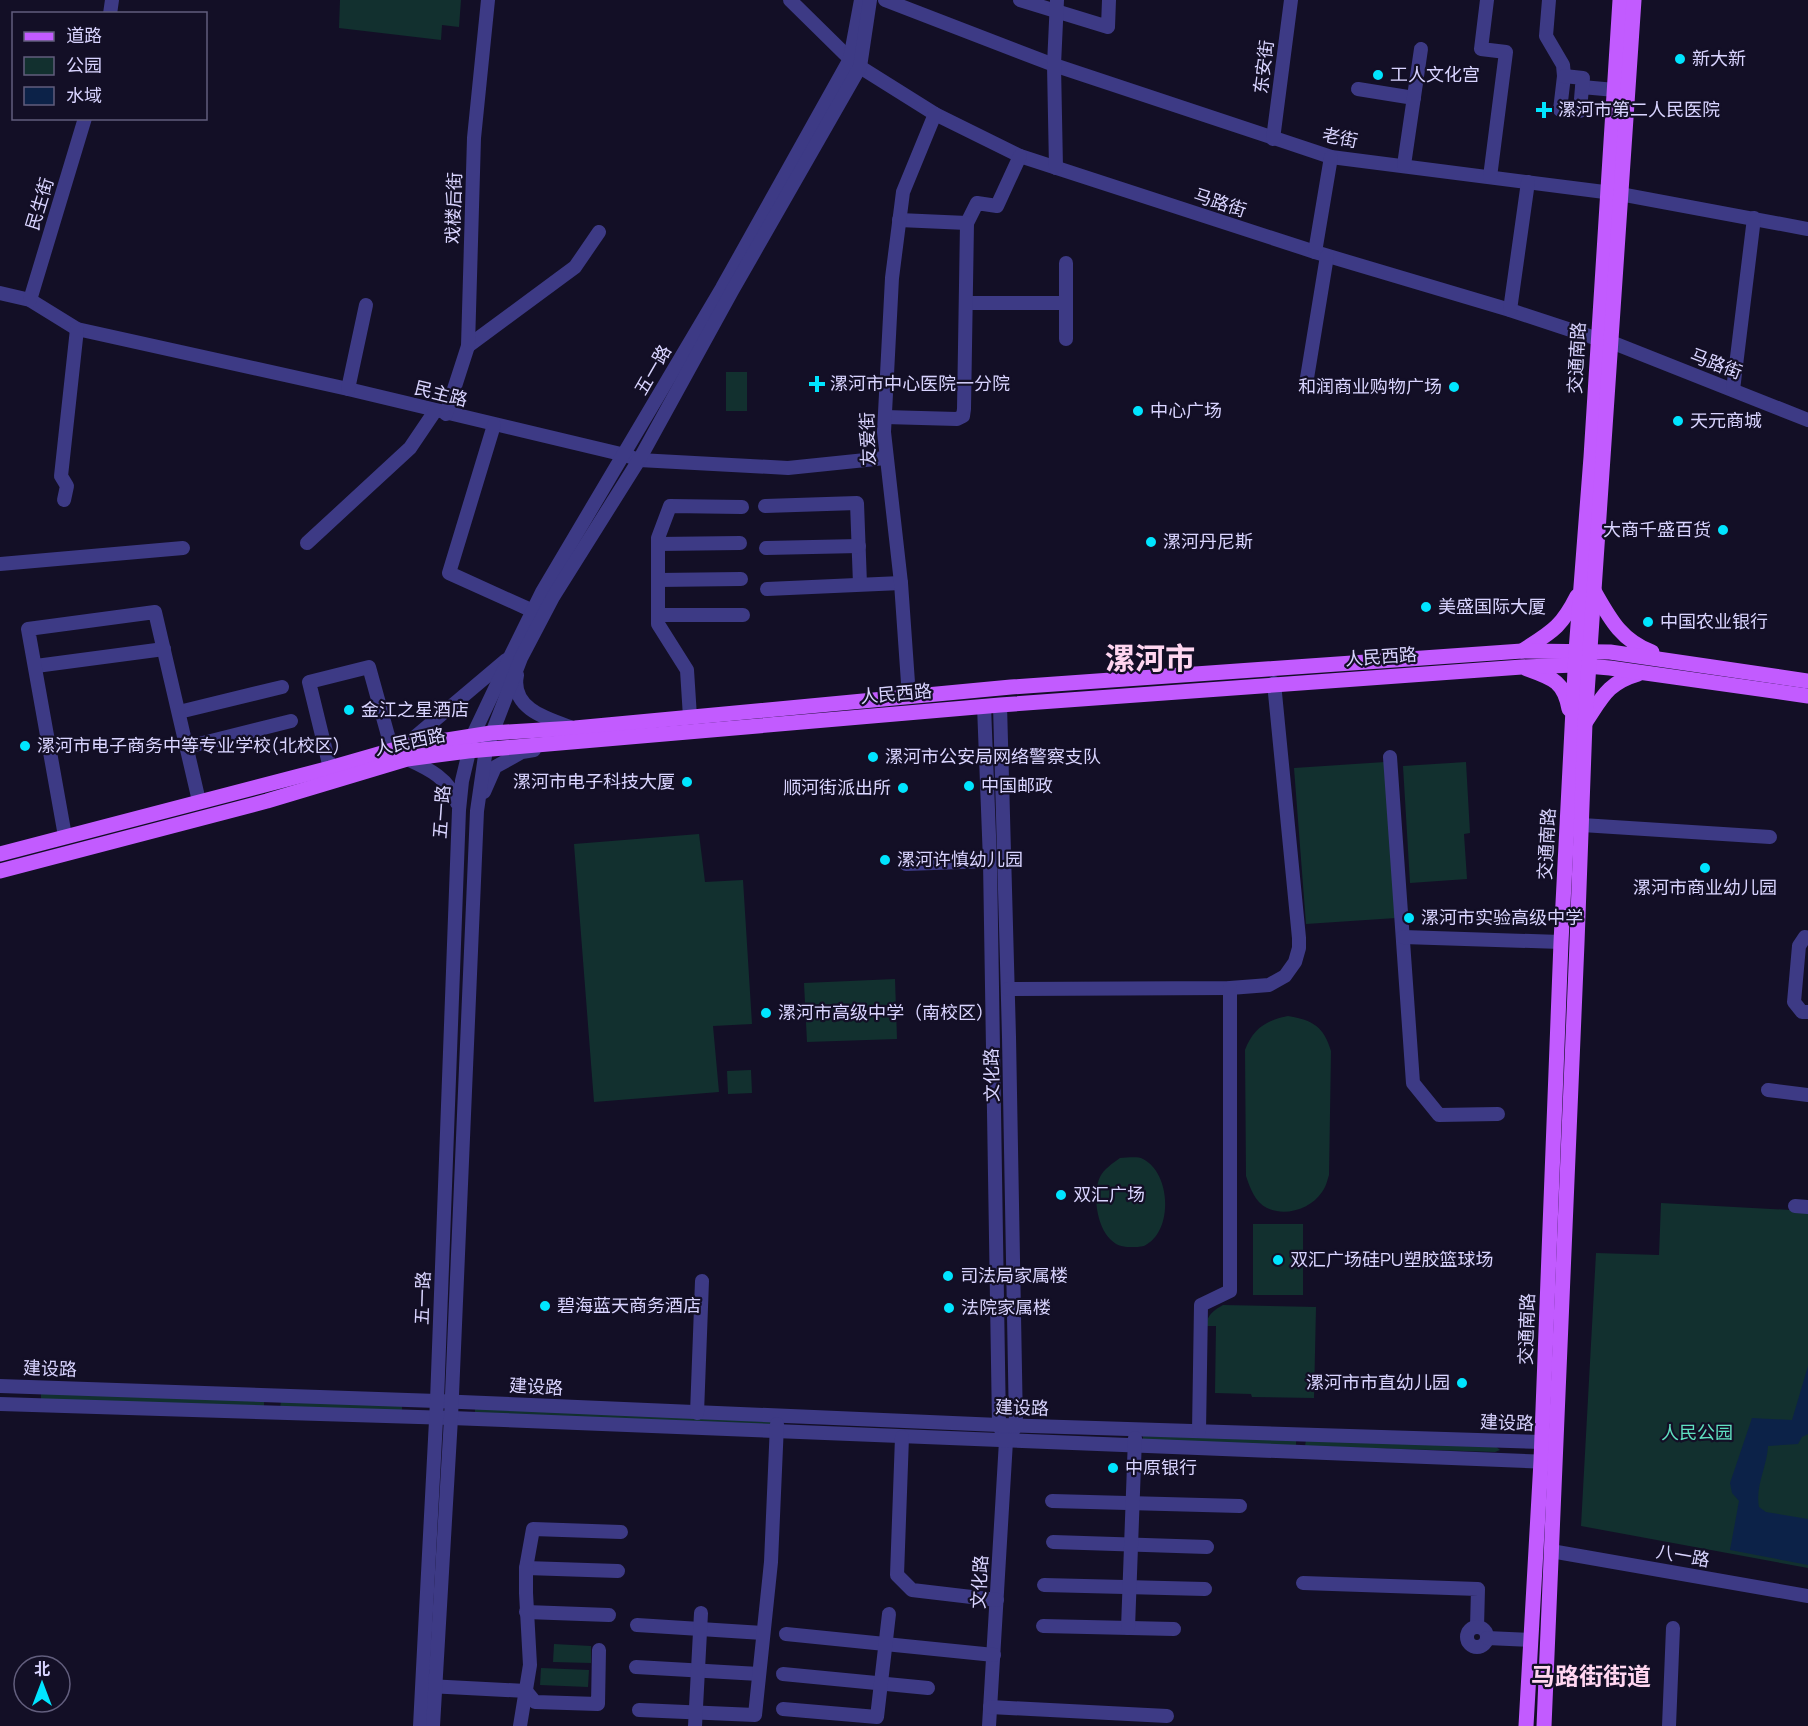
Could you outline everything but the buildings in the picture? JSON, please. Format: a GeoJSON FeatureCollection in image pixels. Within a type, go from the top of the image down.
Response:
{"type":"FeatureCollection","features":[{"type":"Feature","properties":{"kind":"main road","name":"交通南路"},"geometry":{"type":"LineString","coordinates":[[1614,193],[1615,90],[1620,0]]}},
{"type":"Feature","properties":{"kind":"main road","name":"交通南路"},"geometry":{"type":"LineString","coordinates":[[1544,1726],[1551,1551],[1548,1462],[1542,1442],[1561,942],[1614,193],[1634,0]]}},
{"type":"Feature","properties":{"kind":"main road"},"geometry":{"type":"LineString","coordinates":[[1522,651],[1560,624],[1587,588],[1615,626],[1636,646],[1680,663]]}},
{"type":"Feature","properties":{"kind":"main road","name":"人民西路"},"geometry":{"type":"LineString","coordinates":[[0,854],[330,768],[473,735],[491,733],[575,728],[1011,687],[1522,651],[1582,658],[1680,663],[1808,681]]}},
{"type":"Feature","properties":{"kind":"main road","name":"人民西路"},"geometry":{"type":"LineString","coordinates":[[0,871],[267,801],[401,752],[468,751],[990,711],[1275,683],[1522,667],[1582,658],[1642,673],[1808,696]]}},
{"type":"Feature","properties":{"kind":"main road"},"geometry":{"type":"LineString","coordinates":[[1522,667],[1550,678],[1562,686],[1578,723],[1610,687],[1622,679],[1642,673]]}},
{"type":"Feature","properties":{"kind":"main road","name":"交通南路"},"geometry":{"type":"LineString","coordinates":[[1526,1726],[1531,1640],[1548,1462],[1581,825],[1578,723]]}},
{"type":"Feature","properties":{"kind":"main road"},"geometry":{"type":"LineString","coordinates":[[1531,1640],[1548,1640]]}},
{"type":"Feature","properties":{"kind":"street","name":"戏楼后街"},"geometry":{"type":"LineString","coordinates":[[307,543],[410,448],[440,412],[468,346],[474,138],[488,0]]}},
{"type":"Feature","properties":{"kind":"street","name":"马路街"},"geometry":{"type":"LineString","coordinates":[[790,0],[855,63],[935,114],[1020,156],[1321,254],[1604,340],[1808,420]]}},
{"type":"Feature","properties":{"kind":"street","name":"五一路"},"geometry":{"type":"LineString","coordinates":[[420,1726],[428,1686],[451,1418],[477,811],[486,749],[515,658],[542,592],[855,63],[861,0]]}},
{"type":"Feature","properties":{"kind":"street","name":"五一路"},"geometry":{"type":"LineString","coordinates":[[433,1726],[428,1686],[436,1418],[459,810],[468,751],[473,735],[515,658],[639,460],[855,63],[870,0]]}},
{"type":"Feature","properties":{"kind":"street","name":"老街"},"geometry":{"type":"LineString","coordinates":[[885,0],[1054,65],[1331,157],[1614,193],[1808,229]]}},
{"type":"Feature","properties":{"kind":"street"},"geometry":{"type":"LineString","coordinates":[[1020,0],[1057,6],[1108,27],[1109,0]]}},
{"type":"Feature","properties":{"kind":"street","name":"东安街"},"geometry":{"type":"LineString","coordinates":[[1273,139],[1291,0]]}},
{"type":"Feature","properties":{"kind":"street"},"geometry":{"type":"LineString","coordinates":[[1487,0],[1481,49],[1506,52],[1490,177]]}},
{"type":"Feature","properties":{"kind":"street"},"geometry":{"type":"LineString","coordinates":[[1549,0],[1546,36],[1563,65],[1560,110],[1580,111],[1583,78],[1564,76]]}},
{"type":"Feature","properties":{"kind":"street"},"geometry":{"type":"LineString","coordinates":[[1056,168],[1054,65],[1057,6]]}},
{"type":"Feature","properties":{"kind":"street"},"geometry":{"type":"LineString","coordinates":[[1404,165],[1421,49]]}},
{"type":"Feature","properties":{"kind":"street"},"geometry":{"type":"LineString","coordinates":[[1582,87],[1615,90]]}},
{"type":"Feature","properties":{"kind":"street"},"geometry":{"type":"LineString","coordinates":[[1358,89],[1414,98]]}},
{"type":"Feature","properties":{"kind":"street","name":"友爱街"},"geometry":{"type":"LineString","coordinates":[[909,697],[901,583],[885,458],[885,417],[892,278],[903,192],[935,114]]}},
{"type":"Feature","properties":{"kind":"street","name":"民生街"},"geometry":{"type":"LineString","coordinates":[[30,300],[84,120]]}},
{"type":"Feature","properties":{"kind":"street"},"geometry":{"type":"LineString","coordinates":[[885,417],[957,419],[963,416],[967,223],[977,203],[997,206],[1020,156]]}},
{"type":"Feature","properties":{"kind":"street"},"geometry":{"type":"LineString","coordinates":[[1307,378],[1331,157]]}},
{"type":"Feature","properties":{"kind":"street"},"geometry":{"type":"LineString","coordinates":[[1510,310],[1528,182]]}},
{"type":"Feature","properties":{"kind":"street"},"geometry":{"type":"LineString","coordinates":[[1732,390],[1754,218]]}},
{"type":"Feature","properties":{"kind":"street"},"geometry":{"type":"LineString","coordinates":[[899,220],[967,223]]}},
{"type":"Feature","properties":{"kind":"street"},"geometry":{"type":"LineString","coordinates":[[468,346],[575,267],[599,232]]}},
{"type":"Feature","properties":{"kind":"street"},"geometry":{"type":"LineString","coordinates":[[1066,262],[1066,339]]}},
{"type":"Feature","properties":{"kind":"street","name":"民主路"},"geometry":{"type":"LineString","coordinates":[[0,293],[30,300],[76,329],[348,389],[639,460],[788,468],[885,458]]}},
{"type":"Feature","properties":{"kind":"street"},"geometry":{"type":"LineString","coordinates":[[966,303],[1066,303]]}},
{"type":"Feature","properties":{"kind":"street"},"geometry":{"type":"LineString","coordinates":[[348,389],[366,305]]}},
{"type":"Feature","properties":{"kind":"street"},"geometry":{"type":"LineString","coordinates":[[64,500],[67,486],[61,476],[76,329]]}},
{"type":"Feature","properties":{"kind":"street"},"geometry":{"type":"LineString","coordinates":[[494,425],[450,573],[533,611]]}},
{"type":"Feature","properties":{"kind":"street"},"geometry":{"type":"LineString","coordinates":[[765,506],[857,503],[860,584]]}},
{"type":"Feature","properties":{"kind":"street"},"geometry":{"type":"LineString","coordinates":[[690,717],[687,670],[658,624],[658,538],[670,506],[742,507]]}},
{"type":"Feature","properties":{"kind":"street"},"geometry":{"type":"LineString","coordinates":[[658,544],[740,543]]}},
{"type":"Feature","properties":{"kind":"street"},"geometry":{"type":"LineString","coordinates":[[766,548],[859,546]]}},
{"type":"Feature","properties":{"kind":"street"},"geometry":{"type":"LineString","coordinates":[[0,564],[183,548]]}},
{"type":"Feature","properties":{"kind":"street"},"geometry":{"type":"LineString","coordinates":[[658,580],[741,579]]}},
{"type":"Feature","properties":{"kind":"street"},"geometry":{"type":"LineString","coordinates":[[767,589],[901,583]]}},
{"type":"Feature","properties":{"kind":"street"},"geometry":{"type":"LineString","coordinates":[[65,836],[28,629],[155,612],[199,801]]}},
{"type":"Feature","properties":{"kind":"street"},"geometry":{"type":"LineString","coordinates":[[658,615],[743,615]]}},
{"type":"Feature","properties":{"kind":"street"},"geometry":{"type":"LineString","coordinates":[[36,666],[164,650]]}},
{"type":"Feature","properties":{"kind":"street"},"geometry":{"type":"LineString","coordinates":[[515,658],[518,692],[532,712],[575,728]]}},
{"type":"Feature","properties":{"kind":"street"},"geometry":{"type":"LineString","coordinates":[[401,752],[515,658]]}},
{"type":"Feature","properties":{"kind":"street"},"geometry":{"type":"LineString","coordinates":[[330,768],[309,682],[369,667],[401,752],[438,775],[454,791],[459,810]]}},
{"type":"Feature","properties":{"kind":"street"},"geometry":{"type":"LineString","coordinates":[[1008,989],[1230,988],[1269,985],[1285,976],[1295,962],[1299,948],[1275,683]]}},
{"type":"Feature","properties":{"kind":"street"},"geometry":{"type":"LineString","coordinates":[[179,712],[282,687]]}},
{"type":"Feature","properties":{"kind":"street","name":"文化路"},"geometry":{"type":"LineString","coordinates":[[990,711],[1000,721],[1008,989],[1016,1426]]}},
{"type":"Feature","properties":{"kind":"street","name":"文化路"},"geometry":{"type":"LineString","coordinates":[[989,1726],[1006,1441],[999,1425],[990,861],[990,711]]}},
{"type":"Feature","properties":{"kind":"street"},"geometry":{"type":"LineString","coordinates":[[187,747],[291,721]]}},
{"type":"Feature","properties":{"kind":"street"},"geometry":{"type":"LineString","coordinates":[[477,811],[495,767],[522,752],[562,744]]}},
{"type":"Feature","properties":{"kind":"street"},"geometry":{"type":"LineString","coordinates":[[1390,757],[1413,1083],[1439,1115],[1498,1114]]}},
{"type":"Feature","properties":{"kind":"street"},"geometry":{"type":"LineString","coordinates":[[1581,825],[1770,837]]}},
{"type":"Feature","properties":{"kind":"street"},"geometry":{"type":"LineString","coordinates":[[906,864],[990,861]]}},
{"type":"Feature","properties":{"kind":"street"},"geometry":{"type":"LineString","coordinates":[[1403,937],[1561,942]]}},
{"type":"Feature","properties":{"kind":"street"},"geometry":{"type":"LineString","coordinates":[[1808,938],[1805,938],[1799,946],[1794,1002],[1802,1012],[1808,1012]]}},
{"type":"Feature","properties":{"kind":"street"},"geometry":{"type":"LineString","coordinates":[[1200,1431],[1201,1305],[1230,1291],[1230,988]]}},
{"type":"Feature","properties":{"kind":"street"},"geometry":{"type":"LineString","coordinates":[[1768,1090],[1808,1095]]}},
{"type":"Feature","properties":{"kind":"street"},"geometry":{"type":"LineString","coordinates":[[697,1413],[702,1281]]}},
{"type":"Feature","properties":{"kind":"street","name":"建设路"},"geometry":{"type":"LineString","coordinates":[[0,1386],[452,1401],[1016,1426],[1542,1442]]}},
{"type":"Feature","properties":{"kind":"street"},"geometry":{"type":"LineString","coordinates":[[35,1387],[35,1405]]}},
{"type":"Feature","properties":{"kind":"street"},"geometry":{"type":"LineString","coordinates":[[272,1395],[272,1412]]}},
{"type":"Feature","properties":{"kind":"street","name":"建设路"},"geometry":{"type":"LineString","coordinates":[[0,1404],[451,1418],[1548,1462]]}},
{"type":"Feature","properties":{"kind":"street"},"geometry":{"type":"LineString","coordinates":[[639,1710],[695,1719],[755,1715],[771,1562],[778,1416]]}},
{"type":"Feature","properties":{"kind":"street"},"geometry":{"type":"LineString","coordinates":[[1006,1441],[1016,1426]]}},
{"type":"Feature","properties":{"kind":"street"},"geometry":{"type":"LineString","coordinates":[[1128,1628],[1135,1430]]}},
{"type":"Feature","properties":{"kind":"street"},"geometry":{"type":"LineString","coordinates":[[1300,1453],[1301,1434]]}},
{"type":"Feature","properties":{"kind":"street"},"geometry":{"type":"LineString","coordinates":[[902,1437],[897,1575],[912,1590],[997,1600]]}},
{"type":"Feature","properties":{"kind":"street"},"geometry":{"type":"LineString","coordinates":[[1052,1501],[1240,1506]]}},
{"type":"Feature","properties":{"kind":"street"},"geometry":{"type":"LineString","coordinates":[[520,1726],[530,1665],[526,1612],[526,1568],[533,1529],[621,1532]]}},
{"type":"Feature","properties":{"kind":"street"},"geometry":{"type":"LineString","coordinates":[[1053,1542],[1207,1547]]}},
{"type":"Feature","properties":{"kind":"street","name":"八一路"},"geometry":{"type":"LineString","coordinates":[[1551,1551],[1808,1596]]}},
{"type":"Feature","properties":{"kind":"street"},"geometry":{"type":"LineString","coordinates":[[526,1568],[618,1571]]}},
{"type":"Feature","properties":{"kind":"street"},"geometry":{"type":"LineString","coordinates":[[1303,1583],[1478,1588],[1477,1628],[1485,1632],[1487,1638],[1531,1640]]}},
{"type":"Feature","properties":{"kind":"street"},"geometry":{"type":"LineString","coordinates":[[1044,1585],[1205,1589]]}},
{"type":"Feature","properties":{"kind":"street"},"geometry":{"type":"LineString","coordinates":[[526,1612],[609,1615]]}},
{"type":"Feature","properties":{"kind":"street"},"geometry":{"type":"LineString","coordinates":[[695,1719],[700,1613]]}},
{"type":"Feature","properties":{"kind":"street"},"geometry":{"type":"LineString","coordinates":[[783,1709],[877,1717],[889,1614]]}},
{"type":"Feature","properties":{"kind":"street"},"geometry":{"type":"LineString","coordinates":[[637,1625],[763,1633]]}},
{"type":"Feature","properties":{"kind":"street"},"geometry":{"type":"LineString","coordinates":[[1043,1626],[1174,1629]]}},
{"type":"Feature","properties":{"kind":"street"},"geometry":{"type":"LineString","coordinates":[[1669,1726],[1674,1628]]}},
{"type":"Feature","properties":{"kind":"street"},"geometry":{"type":"LineString","coordinates":[[786,1634],[993,1654]]}},
{"type":"Feature","properties":{"kind":"street"},"geometry":{"type":"LineString","coordinates":[[428,1686],[526,1691],[535,1701],[598,1704],[600,1650]]}},
{"type":"Feature","properties":{"kind":"street"},"geometry":{"type":"LineString","coordinates":[[636,1666],[759,1674]]}},
{"type":"Feature","properties":{"kind":"street"},"geometry":{"type":"LineString","coordinates":[[783,1674],[928,1688]]}},
{"type":"Feature","properties":{"kind":"street"},"geometry":{"type":"LineString","coordinates":[[990,1707],[1167,1716]]}},
{"type":"Feature","properties":{"kind":"green space"},"geometry":{"type":"Polygon","coordinates":[[[340,0],[461,0],[459,27],[442,25],[441,40],[339,28],[340,0]]]}},
{"type":"Feature","properties":{"kind":"green space"},"geometry":{"type":"Polygon","coordinates":[[[726,372],[747,372],[747,411],[726,411],[726,372]]]}},
{"type":"Feature","properties":{"kind":"green space"},"geometry":{"type":"Polygon","coordinates":[[[1385,762],[1396,918],[1306,924],[1294,768],[1385,762]]]}},
{"type":"Feature","properties":{"kind":"green space"},"geometry":{"type":"Polygon","coordinates":[[[1466,762],[1470,833],[1464,834],[1467,879],[1410,883],[1403,766],[1466,762]]]}},
{"type":"Feature","properties":{"kind":"green space"},"geometry":{"type":"Polygon","coordinates":[[[699,834],[705,882],[743,880],[752,1024],[713,1026],[719,1092],[594,1102],[574,844],[699,834]]]}},
{"type":"Feature","properties":{"kind":"green space"},"geometry":{"type":"Polygon","coordinates":[[[895,979],[897,1039],[807,1042],[804,983],[895,979]]]}},
{"type":"Feature","properties":{"kind":"green space"},"geometry":{"type":"Polygon","coordinates":[[[1288,1016],[1304,1020],[1321,1030],[1331,1051],[1329,1175],[1323,1190],[1311,1203],[1297,1210],[1282,1212],[1267,1208],[1259,1202],[1246,1176],[1245,1050],[1252,1036],[1261,1027],[1273,1020],[1288,1016]]]}},
{"type":"Feature","properties":{"kind":"green space"},"geometry":{"type":"Polygon","coordinates":[[[751,1070],[752,1093],[728,1094],[727,1071],[751,1070]]]}},
{"type":"Feature","properties":{"kind":"green space"},"geometry":{"type":"Polygon","coordinates":[[[1120,1158],[1143,1159],[1152,1166],[1164,1189],[1164,1216],[1160,1228],[1154,1239],[1144,1246],[1127,1247],[1117,1244],[1110,1239],[1099,1218],[1096,1192],[1100,1177],[1120,1158]]]}},
{"type":"Feature","properties":{"kind":"green space","name":"人民公园"},"geometry":{"type":"Polygon","coordinates":[[[1661,1203],[1808,1211],[1808,1568],[1581,1526],[1596,1253],[1659,1255],[1661,1203]]]}},
{"type":"Feature","properties":{"kind":"green space","name":"双汇广场硅PU塑胶篮球场"},"geometry":{"type":"Polygon","coordinates":[[[1253,1224],[1303,1224],[1303,1295],[1253,1295],[1253,1224]]]}},
{"type":"Feature","properties":{"kind":"green space"},"geometry":{"type":"Polygon","coordinates":[[[1223,1305],[1316,1307],[1314,1398],[1252,1397],[1251,1394],[1215,1393],[1216,1326],[1206,1326],[1212,1313],[1223,1305]]]}},
{"type":"Feature","properties":{"kind":"green space"},"geometry":{"type":"Polygon","coordinates":[[[41,1393],[264,1401],[264,1408],[41,1400],[41,1393]]]}},
{"type":"Feature","properties":{"kind":"green space"},"geometry":{"type":"Polygon","coordinates":[[[281,1401],[402,1405],[402,1412],[280,1408],[281,1401]]]}},
{"type":"Feature","properties":{"kind":"green space"},"geometry":{"type":"Polygon","coordinates":[[[475,1408],[772,1422],[772,1428],[475,1414],[475,1408]]]}},
{"type":"Feature","properties":{"kind":"green space"},"geometry":{"type":"Polygon","coordinates":[[[1143,1436],[1296,1440],[1296,1446],[1143,1442],[1143,1436]]]}},
{"type":"Feature","properties":{"kind":"green space"},"geometry":{"type":"Polygon","coordinates":[[[1306,1440],[1495,1446],[1500,1450],[1495,1452],[1305,1446],[1306,1440]]]}},
{"type":"Feature","properties":{"kind":"green space"},"geometry":{"type":"Polygon","coordinates":[[[554,1644],[591,1646],[591,1663],[553,1662],[554,1644]]]}},
{"type":"Feature","properties":{"kind":"green space"},"geometry":{"type":"Polygon","coordinates":[[[541,1668],[589,1670],[588,1687],[540,1685],[541,1668]]]}},
{"type":"Feature","properties":{"kind":"water"},"geometry":{"type":"Polygon","coordinates":[[[1808,1366],[1808,1434],[1802,1437],[1798,1444],[1768,1446],[1758,1499],[1759,1507],[1766,1512],[1808,1519],[1808,1565],[1730,1550],[1739,1501],[1732,1493],[1730,1483],[1752,1418],[1792,1420],[1808,1366]]]}},
{"type":"Feature","properties":{"kind":"place","name":"新大新"},"geometry":{"type":"Point","coordinates":[1680,59]}},
{"type":"Feature","properties":{"kind":"place","name":"工人文化宫"},"geometry":{"type":"Point","coordinates":[1378,75]}},
{"type":"Feature","properties":{"kind":"place","name":"漯河市第二人民医院"},"geometry":{"type":"Point","coordinates":[1544,110]}},
{"type":"Feature","properties":{"kind":"place","name":"漯河市中心医院一分院"},"geometry":{"type":"Point","coordinates":[817,384]}},
{"type":"Feature","properties":{"kind":"place","name":"和润商业购物广场"},"geometry":{"type":"Point","coordinates":[1454,387]}},
{"type":"Feature","properties":{"kind":"place","name":"中心广场"},"geometry":{"type":"Point","coordinates":[1138,411]}},
{"type":"Feature","properties":{"kind":"place","name":"天元商城"},"geometry":{"type":"Point","coordinates":[1678,421]}},
{"type":"Feature","properties":{"kind":"place","name":"大商千盛百货"},"geometry":{"type":"Point","coordinates":[1723,530]}},
{"type":"Feature","properties":{"kind":"place","name":"漯河丹尼斯"},"geometry":{"type":"Point","coordinates":[1151,542]}},
{"type":"Feature","properties":{"kind":"place","name":"美盛国际大厦"},"geometry":{"type":"Point","coordinates":[1426,607]}},
{"type":"Feature","properties":{"kind":"place","name":"中国农业银行"},"geometry":{"type":"Point","coordinates":[1648,622]}},
{"type":"Feature","properties":{"kind":"place","name":"金江之星酒店"},"geometry":{"type":"Point","coordinates":[349,710]}},
{"type":"Feature","properties":{"kind":"place","name":"漯河市电子商务中等专业学校(北校区)"},"geometry":{"type":"Point","coordinates":[25,746]}},
{"type":"Feature","properties":{"kind":"place","name":"漯河市公安局网络警察支队"},"geometry":{"type":"Point","coordinates":[873,757]}},
{"type":"Feature","properties":{"kind":"place","name":"漯河市电子科技大厦"},"geometry":{"type":"Point","coordinates":[687,782]}},
{"type":"Feature","properties":{"kind":"place","name":"中国邮政"},"geometry":{"type":"Point","coordinates":[969,786]}},
{"type":"Feature","properties":{"kind":"place","name":"顺河街派出所"},"geometry":{"type":"Point","coordinates":[903,788]}},
{"type":"Feature","properties":{"kind":"place","name":"漯河许慎幼儿园"},"geometry":{"type":"Point","coordinates":[885,860]}},
{"type":"Feature","properties":{"kind":"place","name":"漯河市商业幼儿园"},"geometry":{"type":"Point","coordinates":[1705,868]}},
{"type":"Feature","properties":{"kind":"place","name":"漯河市实验高级中学"},"geometry":{"type":"Point","coordinates":[1409,918]}},
{"type":"Feature","properties":{"kind":"place","name":"漯河市高级中学（南校区）"},"geometry":{"type":"Point","coordinates":[766,1013]}},
{"type":"Feature","properties":{"kind":"place","name":"双汇广场"},"geometry":{"type":"Point","coordinates":[1061,1195]}},
{"type":"Feature","properties":{"kind":"place","name":"双汇广场硅PU塑胶篮球场"},"geometry":{"type":"Point","coordinates":[1278,1260]}},
{"type":"Feature","properties":{"kind":"place","name":"司法局家属楼"},"geometry":{"type":"Point","coordinates":[948,1276]}},
{"type":"Feature","properties":{"kind":"place","name":"碧海蓝天商务酒店"},"geometry":{"type":"Point","coordinates":[545,1306]}},
{"type":"Feature","properties":{"kind":"place","name":"法院家属楼"},"geometry":{"type":"Point","coordinates":[949,1308]}},
{"type":"Feature","properties":{"kind":"place","name":"漯河市市直幼儿园"},"geometry":{"type":"Point","coordinates":[1462,1383]}},
{"type":"Feature","properties":{"kind":"place","name":"中原银行"},"geometry":{"type":"Point","coordinates":[1113,1468]}},
{"type":"Feature","properties":{"kind":"district","name":"漯河市"},"geometry":{"type":"Point","coordinates":[1150,659]}},
{"type":"Feature","properties":{"kind":"district","name":"马路街街道"},"geometry":{"type":"Point","coordinates":[1591,1677]}}]}
